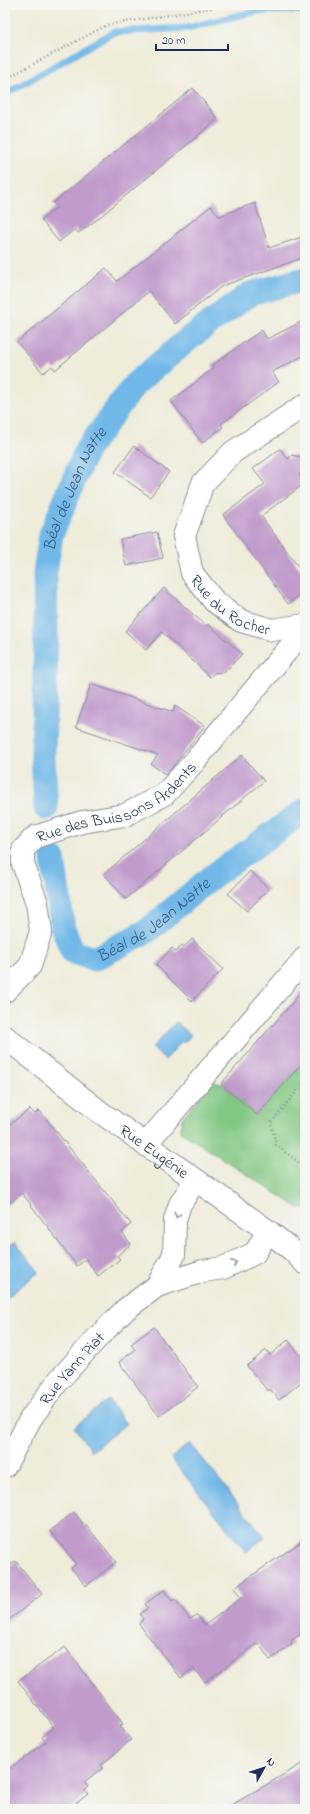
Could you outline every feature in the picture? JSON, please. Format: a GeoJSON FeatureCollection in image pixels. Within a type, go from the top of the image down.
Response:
{"type":"FeatureCollection","features":[{"type":"Feature","properties":{"kind":"street","name":"Rue du Rocher"},"geometry":{"type":"LineString","coordinates":[[305,405],[233,452],[203,482],[184,536],[192,573],[214,601],[241,621],[272,630],[305,625]]}},
{"type":"Feature","properties":{"kind":"street","name":"Rue des Buissons Ardents"},"geometry":{"type":"LineString","coordinates":[[5,991],[30,966],[41,932],[37,903],[23,864],[23,850],[35,837],[82,822],[124,815],[165,794],[194,762],[305,629]]}},
{"type":"Feature","properties":{"kind":"street"},"geometry":{"type":"LineString","coordinates":[[145,1145],[305,958]]}},
{"type":"Feature","properties":{"kind":"street","name":"Rue Eugénie"},"geometry":{"type":"LineString","coordinates":[[5,1037],[59,1081],[145,1145],[194,1181],[268,1231],[305,1263]]}},
{"type":"Feature","properties":{"kind":"street","name":"Rue Yann Piat"},"geometry":{"type":"LineString","coordinates":[[157,1286],[174,1256],[175,1220],[180,1204],[194,1181]]}},
{"type":"Feature","properties":{"kind":"street","name":"Rue Yann Piat"},"geometry":{"type":"LineString","coordinates":[[5,1466],[31,1418],[60,1380],[98,1337],[121,1315],[157,1286],[203,1271],[224,1268],[255,1252],[268,1231]]}},
{"type":"Feature","properties":{"kind":"street"},"geometry":{"type":"LineString","coordinates":[[174,1243],[179,1254],[188,1263],[196,1269],[203,1271]]}},
{"type":"Feature","properties":{"kind":"path"},"geometry":{"type":"LineString","coordinates":[[5,79],[107,25],[230,5]]}},
{"type":"Feature","properties":{"kind":"path"},"geometry":{"type":"LineString","coordinates":[[305,1081],[271,1123],[276,1146],[305,1168]]}},
{"type":"Feature","properties":{"kind":"green space"},"geometry":{"type":"Polygon","coordinates":[[[305,1060],[305,1207],[299,1208],[181,1132],[182,1118],[213,1082],[221,1084],[257,1115],[305,1060]]]}},
{"type":"Feature","properties":{"kind":"water"},"geometry":{"type":"Polygon","coordinates":[[[176,1022],[191,1035],[184,1043],[182,1041],[165,1060],[152,1048],[176,1022]]]}},
{"type":"Feature","properties":{"kind":"water"},"geometry":{"type":"Polygon","coordinates":[[[15,1242],[39,1272],[5,1299],[5,1251],[15,1242]]]}},
{"type":"Feature","properties":{"kind":"water"},"geometry":{"type":"Polygon","coordinates":[[[108,1400],[126,1424],[92,1451],[74,1427],[108,1400]]]}},
{"type":"Feature","properties":{"kind":"water"},"geometry":{"type":"Polygon","coordinates":[[[190,1443],[265,1537],[246,1552],[171,1458],[190,1443]]]}},
{"type":"Feature","properties":{"kind":"building"},"geometry":{"type":"Polygon","coordinates":[[[193,88],[218,119],[95,221],[78,233],[75,229],[59,242],[41,220],[57,207],[53,203],[193,88]]]}},
{"type":"Feature","properties":{"kind":"building"},"geometry":{"type":"Polygon","coordinates":[[[255,203],[269,248],[305,236],[305,257],[222,286],[175,324],[149,291],[55,370],[52,366],[43,373],[17,342],[106,268],[117,281],[211,206],[219,216],[255,203]]]}},
{"type":"Feature","properties":{"kind":"building"},"geometry":{"type":"Polygon","coordinates":[[[305,320],[305,355],[272,372],[279,382],[221,424],[223,427],[202,443],[171,401],[214,368],[212,365],[262,330],[267,339],[305,320]]]}},
{"type":"Feature","properties":{"kind":"building"},"geometry":{"type":"Polygon","coordinates":[[[134,446],[169,472],[150,497],[115,472],[134,446]]]}},
{"type":"Feature","properties":{"kind":"building"},"geometry":{"type":"Polygon","coordinates":[[[280,449],[288,459],[292,455],[305,458],[305,467],[299,475],[305,483],[261,516],[305,576],[305,591],[288,604],[223,515],[265,484],[253,469],[280,449]]]}},
{"type":"Feature","properties":{"kind":"building"},"geometry":{"type":"Polygon","coordinates":[[[157,532],[163,558],[126,566],[120,539],[157,532]]]}},
{"type":"Feature","properties":{"kind":"building"},"geometry":{"type":"Polygon","coordinates":[[[164,588],[206,626],[208,624],[242,654],[225,672],[214,673],[210,677],[162,632],[146,650],[125,631],[164,588]]]}},
{"type":"Feature","properties":{"kind":"building"},"geometry":{"type":"Polygon","coordinates":[[[91,684],[173,712],[175,706],[205,726],[166,775],[151,764],[158,755],[76,727],[91,684]]]}},
{"type":"Feature","properties":{"kind":"building"},"geometry":{"type":"Polygon","coordinates":[[[242,755],[264,781],[126,899],[104,874],[242,755]]]}},
{"type":"Feature","properties":{"kind":"building"},"geometry":{"type":"Polygon","coordinates":[[[250,871],[269,889],[247,911],[228,894],[250,871]]]}},
{"type":"Feature","properties":{"kind":"building"},"geometry":{"type":"Polygon","coordinates":[[[192,939],[223,969],[192,1001],[156,965],[172,948],[176,952],[182,945],[184,947],[192,939]]]}},
{"type":"Feature","properties":{"kind":"building"},"geometry":{"type":"Polygon","coordinates":[[[305,988],[305,1060],[257,1115],[221,1084],[305,988]]]}},
{"type":"Feature","properties":{"kind":"building"},"geometry":{"type":"Polygon","coordinates":[[[30,1109],[35,1114],[39,1110],[131,1224],[122,1232],[131,1244],[117,1256],[120,1259],[98,1276],[86,1259],[77,1266],[22,1193],[5,1207],[5,1128],[30,1109]]]}},
{"type":"Feature","properties":{"kind":"building"},"geometry":{"type":"Polygon","coordinates":[[[154,1327],[198,1387],[159,1416],[119,1362],[135,1350],[131,1344],[154,1327]]]}},
{"type":"Feature","properties":{"kind":"building"},"geometry":{"type":"Polygon","coordinates":[[[288,1340],[305,1361],[305,1379],[279,1400],[270,1389],[268,1391],[247,1366],[266,1350],[270,1355],[288,1340]]]}},
{"type":"Feature","properties":{"kind":"building"},"geometry":{"type":"Polygon","coordinates":[[[74,1512],[116,1562],[86,1586],[71,1568],[76,1564],[50,1531],[74,1512]]]}},
{"type":"Feature","properties":{"kind":"building"},"geometry":{"type":"Polygon","coordinates":[[[305,1539],[305,1631],[291,1641],[292,1644],[270,1660],[258,1643],[205,1682],[193,1668],[181,1678],[139,1624],[143,1619],[140,1614],[148,1608],[145,1604],[164,1590],[172,1601],[175,1599],[190,1619],[197,1615],[205,1625],[241,1598],[234,1588],[305,1539]]]}},
{"type":"Feature","properties":{"kind":"building"},"geometry":{"type":"Polygon","coordinates":[[[16,1561],[42,1594],[5,1623],[5,1569],[16,1561]]]}},
{"type":"Feature","properties":{"kind":"building"},"geometry":{"type":"Polygon","coordinates":[[[65,1647],[123,1724],[120,1726],[131,1740],[101,1765],[103,1768],[84,1782],[88,1787],[84,1790],[88,1794],[69,1809],[5,1809],[5,1772],[46,1742],[42,1737],[54,1728],[18,1681],[65,1647]]]}},
{"type":"Feature","properties":{"kind":"building"},"geometry":{"type":"Polygon","coordinates":[[[305,1762],[305,1809],[225,1809],[305,1762]]]}},
{"type":"Feature","properties":{"kind":"waterway"},"geometry":{"type":"LineString","coordinates":[[5,94],[114,32],[187,28],[257,11],[305,10]]}},
{"type":"Feature","properties":{"kind":"waterway","name":"Béal de Jean Natte"},"geometry":{"type":"LineString","coordinates":[[46,808],[43,757],[46,636],[45,572],[51,535],[86,451],[135,384],[192,336],[250,294],[305,279]]}},
{"type":"Feature","properties":{"kind":"waterway","name":"Béal de Jean Natte"},"geometry":{"type":"LineString","coordinates":[[53,859],[63,928],[73,952],[94,959],[147,931],[209,879],[305,810]]}}]}
